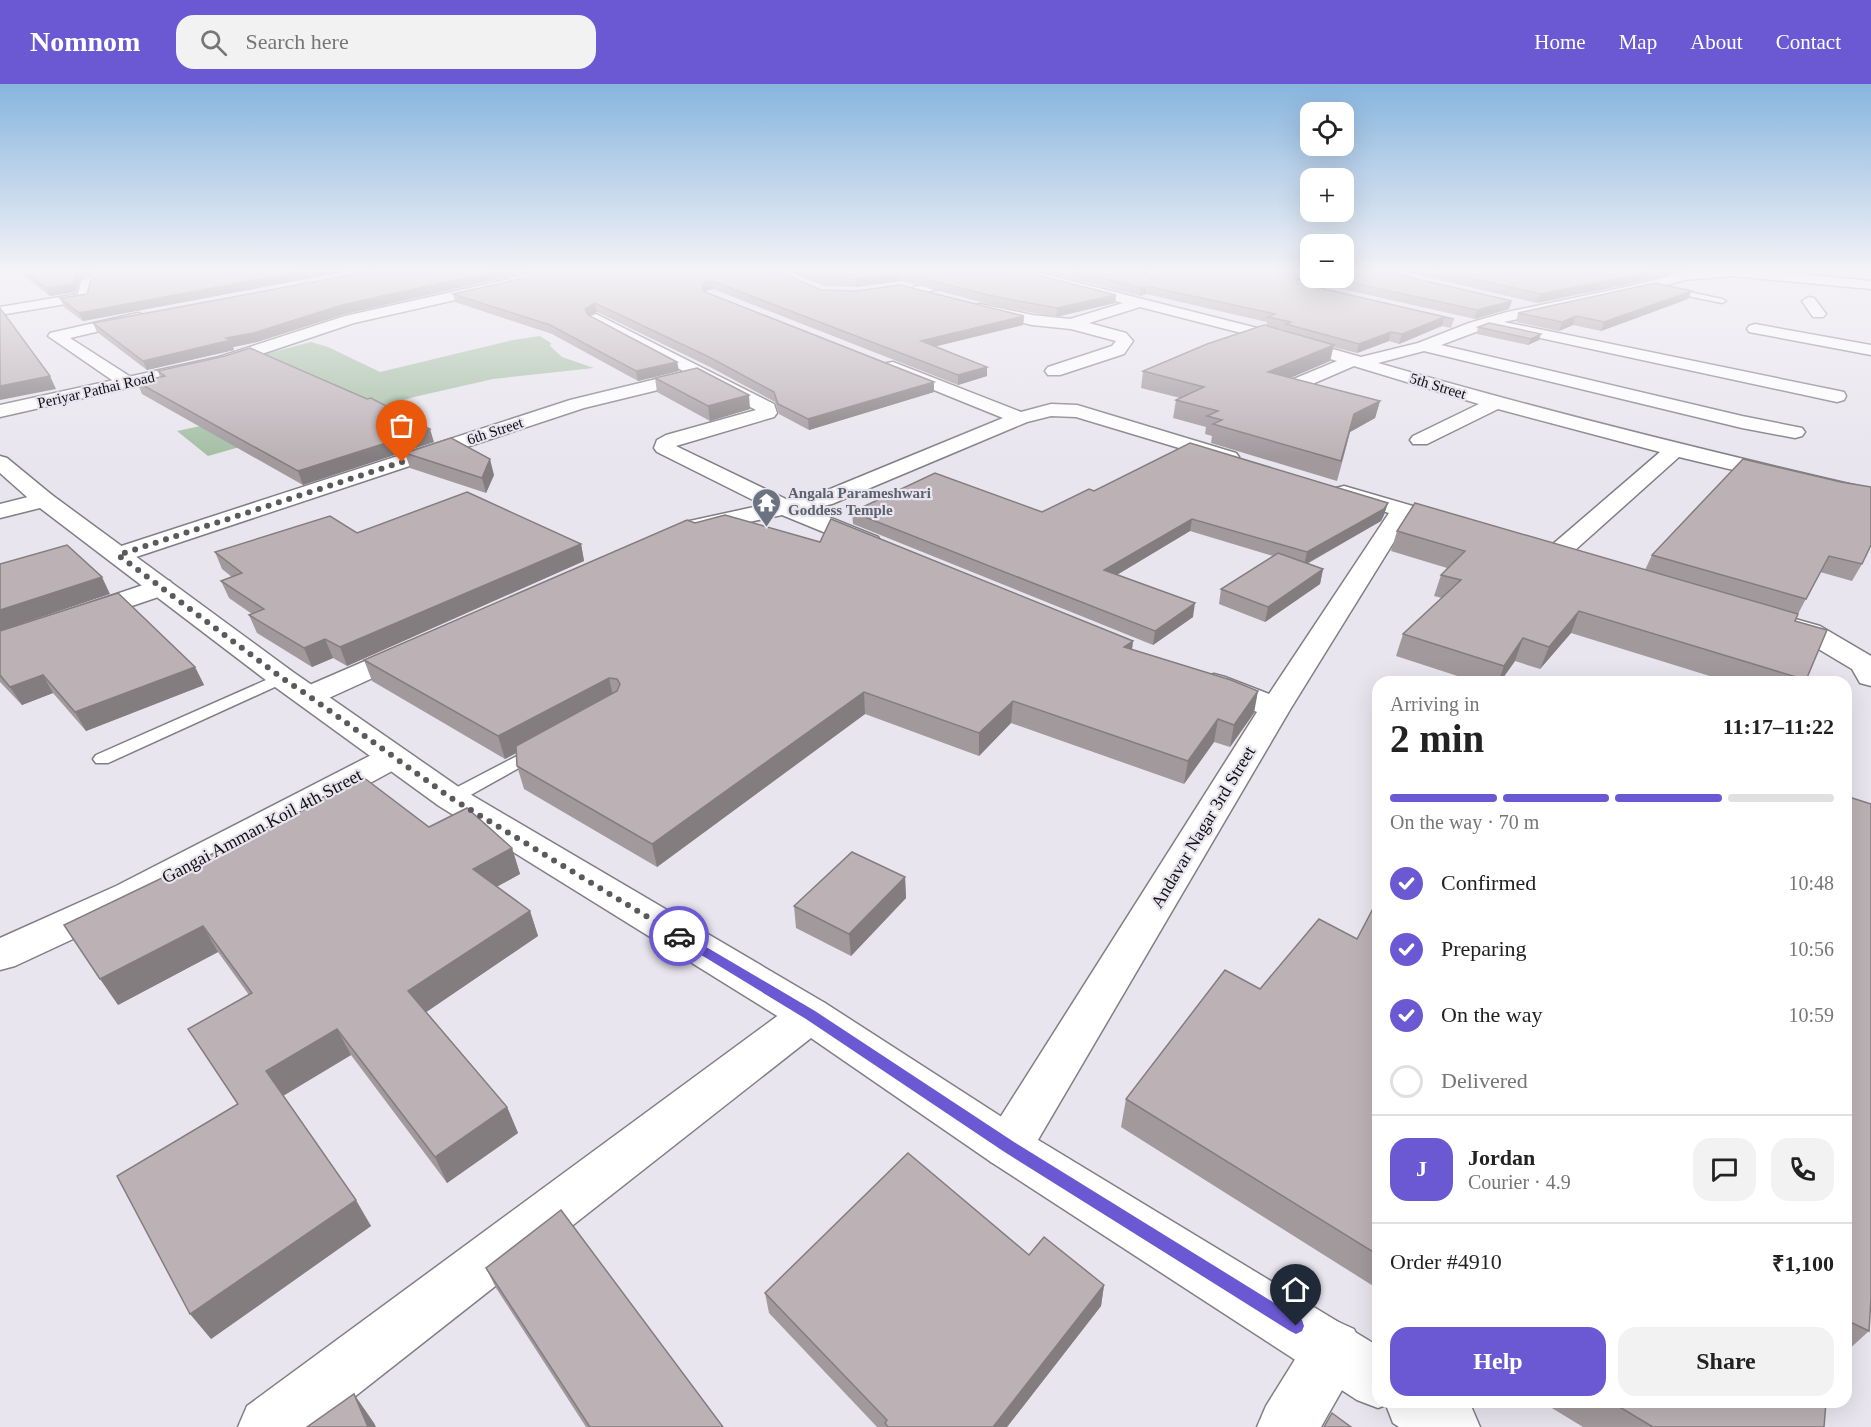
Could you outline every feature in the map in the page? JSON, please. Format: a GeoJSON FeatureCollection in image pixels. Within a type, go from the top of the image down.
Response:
{"type":"FeatureCollection","features":[{"type":"Feature","properties":{"kind":"street"},"geometry":{"type":"LineString","coordinates":[[76,332],[56,336],[128,382]]}},
{"type":"Feature","properties":{"kind":"street","name":"Periyar Pathai Road"},"geometry":{"type":"LineString","coordinates":[[0,411],[223,361],[306,332]]}},
{"type":"Feature","properties":{"kind":"street"},"geometry":{"type":"LineString","coordinates":[[621,332],[767,408],[767,413],[673,439],[664,444],[664,448],[786,508],[895,553]]}},
{"type":"Feature","properties":{"kind":"street"},"geometry":{"type":"LineString","coordinates":[[1054,371],[1118,350],[1125,341],[1120,336],[1102,332]]}},
{"type":"Feature","properties":{"kind":"street","name":"5th Street"},"geometry":{"type":"LineString","coordinates":[[1254,332],[1496,403],[1675,450],[1871,496]]}},
{"type":"Feature","properties":{"kind":"street"},"geometry":{"type":"LineString","coordinates":[[1290,387],[1358,361],[1424,346],[1462,332]]}},
{"type":"Feature","properties":{"kind":"street"},"geometry":{"type":"LineString","coordinates":[[1520,332],[1837,396]]}},
{"type":"Feature","properties":{"kind":"street"},"geometry":{"type":"LineString","coordinates":[[1770,332],[1871,350]]}},
{"type":"Feature","properties":{"kind":"street"},"geometry":{"type":"LineString","coordinates":[[1424,346],[1742,422],[1795,432]]}},
{"type":"Feature","properties":{"kind":"street"},"geometry":{"type":"LineString","coordinates":[[881,362],[1020,418]]}},
{"type":"Feature","properties":{"kind":"street","name":"6th Street"},"geometry":{"type":"LineString","coordinates":[[118,555],[577,404],[703,374]]}},
{"type":"Feature","properties":{"kind":"street"},"geometry":{"type":"LineString","coordinates":[[1420,440],[1496,403]]}},
{"type":"Feature","properties":{"kind":"street"},"geometry":{"type":"LineString","coordinates":[[674,534],[706,523],[824,499],[1020,418],[1051,410],[1068,410],[1243,462]]}},
{"type":"Feature","properties":{"kind":"street"},"geometry":{"type":"LineString","coordinates":[[1584,564],[1544,552],[1675,450]]}},
{"type":"Feature","properties":{"kind":"street"},"geometry":{"type":"LineString","coordinates":[[0,462],[44,500],[296,687],[451,798],[810,1015],[1008,1147],[1356,1364],[1287,1427]]}},
{"type":"Feature","properties":{"kind":"street"},"geometry":{"type":"LineString","coordinates":[[1323,486],[1479,533]]}},
{"type":"Feature","properties":{"kind":"street"},"geometry":{"type":"LineString","coordinates":[[0,511],[44,500]]}},
{"type":"Feature","properties":{"kind":"street","name":"Andavar Nagar 3rd Street"},"geometry":{"type":"LineString","coordinates":[[1008,1147],[1275,708],[1402,511]]}},
{"type":"Feature","properties":{"kind":"street"},"geometry":{"type":"LineString","coordinates":[[0,642],[161,587]]}},
{"type":"Feature","properties":{"kind":"street"},"geometry":{"type":"LineString","coordinates":[[1753,615],[1810,632],[1864,664],[1871,677]]}},
{"type":"Feature","properties":{"kind":"street"},"geometry":{"type":"LineString","coordinates":[[296,687],[428,643]]}},
{"type":"Feature","properties":{"kind":"street"},"geometry":{"type":"LineString","coordinates":[[1188,673],[1275,708]]}},
{"type":"Feature","properties":{"kind":"street","name":"Gangai Amman Koil 4th Street"},"geometry":{"type":"LineString","coordinates":[[0,956],[130,896],[393,757]]}},
{"type":"Feature","properties":{"kind":"street"},"geometry":{"type":"LineString","coordinates":[[268,1427],[810,1015]]}},
{"type":"Feature","properties":{"kind":"street"},"geometry":{"type":"LineString","coordinates":[[1423,1408],[1450,1427]]}},
{"type":"Feature","properties":{"kind":"lane"},"geometry":{"type":"LineString","coordinates":[[102,759],[296,687]]}},
{"type":"Feature","properties":{"kind":"lane"},"geometry":{"type":"LineString","coordinates":[[451,798],[554,741]]}},
{"type":"Feature","properties":{"kind":"green space"},"geometry":{"type":"Polygon","coordinates":[[[540,336],[551,343],[550,346],[562,357],[594,368],[493,379],[414,397],[208,456],[177,431],[340,397],[250,358],[311,342],[328,347],[380,372],[513,340],[540,336]]]}},
{"type":"Feature","properties":{"kind":"building"},"geometry":{"type":"Polygon","coordinates":[[[0,332],[17,332],[50,376],[0,386],[0,332]]]}},
{"type":"Feature","properties":{"kind":"building"},"geometry":{"type":"Polygon","coordinates":[[[104,332],[257,332],[226,338],[231,340],[143,361],[104,332]]]}},
{"type":"Feature","properties":{"kind":"building"},"geometry":{"type":"Polygon","coordinates":[[[562,332],[620,332],[677,362],[636,371],[562,332]]]}},
{"type":"Feature","properties":{"kind":"building"},"geometry":{"type":"Polygon","coordinates":[[[656,332],[806,332],[934,382],[808,419],[778,404],[774,392],[656,332]]]}},
{"type":"Feature","properties":{"kind":"building"},"geometry":{"type":"Polygon","coordinates":[[[845,332],[959,332],[921,341],[987,367],[958,375],[845,332]]]}},
{"type":"Feature","properties":{"kind":"building"},"geometry":{"type":"Polygon","coordinates":[[[1244,332],[1287,332],[1334,345],[1268,372],[1380,401],[1354,414],[1341,461],[1213,424],[1222,420],[1207,416],[1218,411],[1176,400],[1204,387],[1143,371],[1207,344],[1244,332]]]}},
{"type":"Feature","properties":{"kind":"building"},"geometry":{"type":"Polygon","coordinates":[[[1314,332],[1408,332],[1402,334],[1391,332],[1359,344],[1314,332]]]}},
{"type":"Feature","properties":{"kind":"building"},"geometry":{"type":"Polygon","coordinates":[[[1499,332],[1541,334],[1531,339],[1499,332]]]}},
{"type":"Feature","properties":{"kind":"building"},"geometry":{"type":"Polygon","coordinates":[[[250,348],[367,399],[371,398],[430,429],[298,471],[137,382],[165,376],[158,371],[250,348]]]}},
{"type":"Feature","properties":{"kind":"building"},"geometry":{"type":"Polygon","coordinates":[[[697,368],[749,395],[708,406],[655,378],[697,368]]]}},
{"type":"Feature","properties":{"kind":"building"},"geometry":{"type":"Polygon","coordinates":[[[451,438],[490,459],[482,478],[405,453],[451,438]]]}},
{"type":"Feature","properties":{"kind":"building"},"geometry":{"type":"Polygon","coordinates":[[[1190,443],[1388,503],[1384,509],[1307,552],[1192,519],[1104,570],[1195,603],[1155,631],[852,512],[935,473],[1042,512],[1089,489],[1094,491],[1190,443]]]}},
{"type":"Feature","properties":{"kind":"building"},"geometry":{"type":"Polygon","coordinates":[[[1743,459],[1871,487],[1871,545],[1862,564],[1829,556],[1806,599],[1652,555],[1743,459]]]}},
{"type":"Feature","properties":{"kind":"building"},"geometry":{"type":"Polygon","coordinates":[[[467,492],[581,544],[340,647],[325,639],[304,648],[249,615],[264,609],[221,581],[242,573],[215,552],[330,516],[357,533],[467,492]]]}},
{"type":"Feature","properties":{"kind":"building"},"geometry":{"type":"Polygon","coordinates":[[[1415,503],[1798,614],[1795,621],[1827,630],[1808,676],[1793,676],[1579,611],[1549,647],[1523,638],[1504,666],[1403,634],[1461,580],[1441,575],[1465,551],[1397,531],[1415,503]]]}},
{"type":"Feature","properties":{"kind":"building"},"geometry":{"type":"Polygon","coordinates":[[[725,515],[820,542],[831,519],[1133,641],[1124,647],[1231,680],[1258,691],[1234,725],[1218,719],[1188,761],[1013,701],[979,733],[864,692],[652,844],[517,766],[516,746],[617,691],[620,684],[617,679],[609,678],[498,736],[364,660],[687,520],[695,523],[725,515]]]}},
{"type":"Feature","properties":{"kind":"building"},"geometry":{"type":"Polygon","coordinates":[[[67,545],[102,577],[0,610],[0,564],[67,545]]]}},
{"type":"Feature","properties":{"kind":"building"},"geometry":{"type":"Polygon","coordinates":[[[1278,553],[1323,569],[1268,607],[1221,589],[1278,553]]]}},
{"type":"Feature","properties":{"kind":"building"},"geometry":{"type":"Polygon","coordinates":[[[118,593],[195,667],[75,712],[43,675],[10,687],[0,675],[0,631],[118,593]]]}},
{"type":"Feature","properties":{"kind":"building"},"geometry":{"type":"Polygon","coordinates":[[[363,777],[429,827],[467,808],[512,848],[473,869],[530,911],[408,991],[507,1107],[435,1157],[337,1029],[266,1071],[356,1200],[190,1314],[117,1176],[238,1104],[188,1029],[252,993],[203,926],[100,979],[64,925],[314,805],[311,803],[363,777]]]}},
{"type":"Feature","properties":{"kind":"building"},"geometry":{"type":"Polygon","coordinates":[[[1852,798],[1871,804],[1871,1298],[1869,1331],[1852,1323],[1852,798]]]}},
{"type":"Feature","properties":{"kind":"building"},"geometry":{"type":"Polygon","coordinates":[[[852,852],[905,877],[849,934],[794,906],[852,852]]]}},
{"type":"Feature","properties":{"kind":"building"},"geometry":{"type":"Polygon","coordinates":[[[1372,910],[1372,1251],[1126,1099],[1225,970],[1260,989],[1319,919],[1357,939],[1372,910]]]}},
{"type":"Feature","properties":{"kind":"building"},"geometry":{"type":"Polygon","coordinates":[[[908,1153],[1029,1255],[1044,1237],[1104,1285],[993,1427],[888,1427],[885,1423],[887,1420],[765,1293],[908,1153]]]}},
{"type":"Feature","properties":{"kind":"building"},"geometry":{"type":"Polygon","coordinates":[[[561,1210],[723,1427],[590,1427],[486,1268],[561,1210]]]}},
{"type":"Feature","properties":{"kind":"building"},"geometry":{"type":"Polygon","coordinates":[[[354,1394],[368,1427],[307,1427],[354,1394]]]}},
{"type":"Feature","properties":{"kind":"building"},"geometry":{"type":"Polygon","coordinates":[[[1621,1408],[1826,1408],[1824,1427],[1653,1427],[1621,1408]]]}},
{"type":"Feature","properties":{"kind":"building"},"geometry":{"type":"Polygon","coordinates":[[[1332,1413],[1351,1427],[1324,1427],[1332,1413]]]}},
{"type":"Feature","properties":{"kind":"way so far"},"geometry":{"type":"LineString","coordinates":[[402,462],[118,555],[282,678],[451,798],[679,936]]}},
{"type":"Feature","properties":{"kind":"place","name":"Angala Parameshwari Goddess Temple"},"geometry":{"type":"Point","coordinates":[767,528]}},
{"type":"Feature","properties":{"kind":"route"},"geometry":{"type":"LineString","coordinates":[[679,936],[810,1015],[1008,1147],[1296,1326]]}}]}
